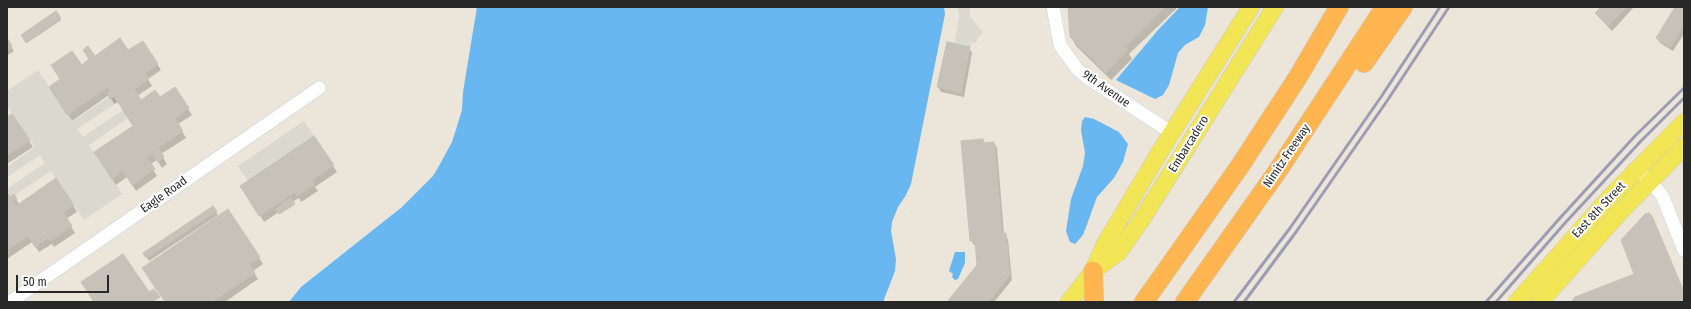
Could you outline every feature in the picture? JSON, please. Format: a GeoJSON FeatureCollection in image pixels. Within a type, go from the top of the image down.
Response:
{"type":"FeatureCollection","features":[{"type":"Feature","properties":{"kind":"highway"},"geometry":{"type":"LineString","coordinates":[[1144,302],[1240,166],[1298,77],[1339,7]]}},
{"type":"Feature","properties":{"kind":"highway","name":"Nimitz Freeway"},"geometry":{"type":"LineString","coordinates":[[1185,302],[1263,192],[1385,7]]}},
{"type":"Feature","properties":{"kind":"highway"},"geometry":{"type":"LineString","coordinates":[[1263,192],[1346,89],[1403,7]]}},
{"type":"Feature","properties":{"kind":"highway"},"geometry":{"type":"LineString","coordinates":[[1093,271],[1094,302]]}},
{"type":"Feature","properties":{"kind":"main road","name":"Embarcadero"},"geometry":{"type":"LineString","coordinates":[[1069,302],[1093,271],[1106,242],[1251,7]]}},
{"type":"Feature","properties":{"kind":"main road","name":"Embarcadero"},"geometry":{"type":"LineString","coordinates":[[1093,271],[1118,253],[1138,224],[1275,7]]}},
{"type":"Feature","properties":{"kind":"main road","name":"East 8th Street"},"geometry":{"type":"LineString","coordinates":[[1517,302],[1637,168],[1684,122]]}},
{"type":"Feature","properties":{"kind":"main road","name":"East 8th Street"},"geometry":{"type":"LineString","coordinates":[[1540,302],[1650,181],[1684,147]]}},
{"type":"Feature","properties":{"kind":"street","name":"9th Avenue"},"geometry":{"type":"LineString","coordinates":[[1053,7],[1060,45],[1077,69],[1172,133]]}},
{"type":"Feature","properties":{"kind":"street","name":"Eagle Road"},"geometry":{"type":"LineString","coordinates":[[10,302],[319,88]]}},
{"type":"Feature","properties":{"kind":"street"},"geometry":{"type":"LineString","coordinates":[[1637,168],[1662,195],[1684,250]]}},
{"type":"Feature","properties":{"kind":"shaded area"},"geometry":{"type":"Polygon","coordinates":[[[958,7],[970,7],[970,17],[983,32],[975,43],[971,42],[970,47],[954,43],[960,13],[958,7]]]}},
{"type":"Feature","properties":{"kind":"shaded area"},"geometry":{"type":"Polygon","coordinates":[[[38,70],[72,122],[109,97],[114,96],[118,102],[77,129],[83,137],[123,110],[128,118],[89,145],[122,194],[84,220],[51,171],[15,195],[10,197],[7,193],[7,189],[45,163],[40,155],[7,177],[7,167],[35,147],[7,106],[7,91],[38,70]]]}},
{"type":"Feature","properties":{"kind":"shaded area"},"geometry":{"type":"Polygon","coordinates":[[[304,121],[314,136],[248,181],[238,166],[304,121]]]}},
{"type":"Feature","properties":{"kind":"water"},"geometry":{"type":"Polygon","coordinates":[[[477,7],[958,7],[960,13],[922,181],[911,210],[892,302],[289,302],[301,287],[402,207],[433,176],[452,142],[462,110],[463,92],[477,7]]]}},
{"type":"Feature","properties":{"kind":"water"},"geometry":{"type":"Polygon","coordinates":[[[1180,7],[1208,7],[1205,25],[1199,37],[1185,45],[1178,53],[1169,85],[1163,95],[1155,99],[1116,80],[1158,30],[1180,7]]]}},
{"type":"Feature","properties":{"kind":"water"},"geometry":{"type":"Polygon","coordinates":[[[1085,117],[1094,119],[1119,132],[1128,144],[1123,162],[1114,178],[1097,197],[1083,235],[1075,244],[1070,242],[1066,231],[1071,199],[1083,166],[1085,153],[1081,130],[1082,121],[1085,117]]]}},
{"type":"Feature","properties":{"kind":"water"},"geometry":{"type":"Polygon","coordinates":[[[955,252],[965,252],[965,263],[958,279],[955,280],[952,277],[953,274],[949,271],[955,252]]]}},
{"type":"Feature","properties":{"kind":"pier"},"geometry":{"type":"Polygon","coordinates":[[[944,7],[958,7],[960,13],[954,43],[947,42],[937,87],[945,89],[923,184],[910,214],[912,215],[905,274],[907,275],[894,302],[883,302],[895,271],[896,259],[891,231],[892,222],[898,207],[911,184],[945,14],[944,7]]]}},
{"type":"Feature","properties":{"kind":"building"},"geometry":{"type":"Polygon","coordinates":[[[1068,7],[1165,7],[1124,47],[1128,50],[1106,73],[1070,37],[1068,7]]]}},
{"type":"Feature","properties":{"kind":"building"},"geometry":{"type":"Polygon","coordinates":[[[1601,7],[1627,7],[1608,26],[1595,13],[1601,7]]]}},
{"type":"Feature","properties":{"kind":"building"},"geometry":{"type":"Polygon","coordinates":[[[1675,7],[1684,7],[1684,25],[1670,47],[1656,38],[1675,7]]]}},
{"type":"Feature","properties":{"kind":"building"},"geometry":{"type":"Polygon","coordinates":[[[56,11],[61,18],[26,43],[21,35],[56,11]]]}},
{"type":"Feature","properties":{"kind":"building"},"geometry":{"type":"Polygon","coordinates":[[[7,38],[12,46],[7,50],[7,38]]]}},
{"type":"Feature","properties":{"kind":"building"},"geometry":{"type":"Polygon","coordinates":[[[120,38],[128,50],[143,41],[158,64],[145,73],[149,79],[134,89],[141,100],[155,90],[160,97],[175,87],[189,108],[175,118],[183,131],[158,148],[164,157],[158,162],[152,154],[148,157],[146,156],[155,169],[132,185],[123,171],[112,179],[94,152],[133,126],[114,96],[110,99],[107,93],[110,91],[108,87],[67,115],[49,87],[60,79],[51,65],[72,51],[82,65],[89,59],[83,50],[88,46],[95,56],[120,38]]]}},
{"type":"Feature","properties":{"kind":"building"},"geometry":{"type":"Polygon","coordinates":[[[947,42],[970,47],[961,93],[937,87],[947,42]]]}},
{"type":"Feature","properties":{"kind":"building"},"geometry":{"type":"Polygon","coordinates":[[[12,114],[30,140],[7,156],[7,117],[12,114]]]}},
{"type":"Feature","properties":{"kind":"building"},"geometry":{"type":"Polygon","coordinates":[[[314,136],[334,165],[312,180],[315,184],[297,196],[295,192],[259,216],[240,186],[314,136]]]}},
{"type":"Feature","properties":{"kind":"building"},"geometry":{"type":"Polygon","coordinates":[[[983,139],[984,143],[994,142],[1002,233],[1006,233],[1010,275],[988,302],[947,302],[977,265],[975,240],[970,241],[961,141],[983,139]]]}},
{"type":"Feature","properties":{"kind":"building"},"geometry":{"type":"Polygon","coordinates":[[[56,178],[74,205],[63,212],[72,226],[50,241],[48,238],[35,247],[28,236],[7,250],[7,193],[10,197],[14,194],[17,199],[13,202],[16,206],[56,178]]]}},
{"type":"Feature","properties":{"kind":"building"},"geometry":{"type":"Polygon","coordinates":[[[291,198],[295,204],[287,209],[283,203],[291,198]]]}},
{"type":"Feature","properties":{"kind":"building"},"geometry":{"type":"Polygon","coordinates":[[[283,203],[287,208],[279,214],[276,209],[283,203]]]}},
{"type":"Feature","properties":{"kind":"building"},"geometry":{"type":"Polygon","coordinates":[[[213,206],[217,211],[146,258],[143,253],[213,206]]]}},
{"type":"Feature","properties":{"kind":"building"},"geometry":{"type":"Polygon","coordinates":[[[228,209],[260,257],[249,264],[255,273],[212,302],[165,302],[142,268],[228,209]]]}},
{"type":"Feature","properties":{"kind":"building"},"geometry":{"type":"Polygon","coordinates":[[[1649,213],[1652,216],[1684,292],[1684,302],[1571,302],[1575,297],[1634,274],[1621,240],[1645,214],[1649,213]]]}},
{"type":"Feature","properties":{"kind":"building"},"geometry":{"type":"Polygon","coordinates":[[[123,254],[156,302],[94,302],[81,282],[123,254]]]}},
{"type":"Feature","properties":{"kind":"building"},"geometry":{"type":"Polygon","coordinates":[[[154,289],[160,297],[155,300],[149,292],[154,289]]]}},
{"type":"Feature","properties":{"kind":"railway"},"geometry":{"type":"LineString","coordinates":[[1234,302],[1290,228],[1381,97],[1440,7]]}},
{"type":"Feature","properties":{"kind":"railway"},"geometry":{"type":"LineString","coordinates":[[1244,302],[1296,232],[1387,101],[1449,7]]}},
{"type":"Feature","properties":{"kind":"railway"},"geometry":{"type":"LineString","coordinates":[[1486,302],[1635,136],[1684,88]]}},
{"type":"Feature","properties":{"kind":"railway"},"geometry":{"type":"LineString","coordinates":[[1496,302],[1565,223],[1641,141],[1684,98]]}}]}
